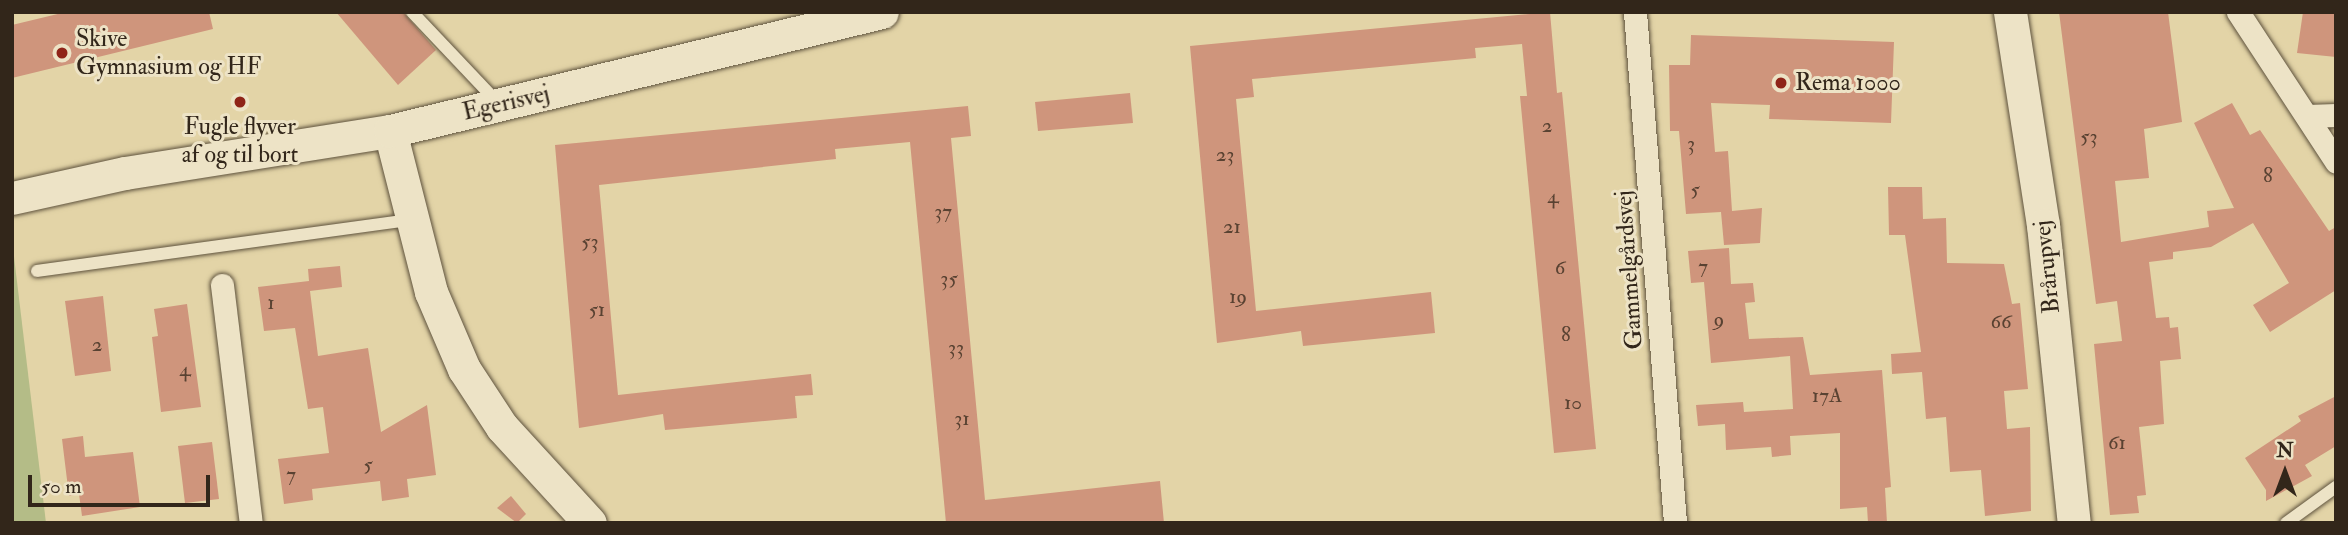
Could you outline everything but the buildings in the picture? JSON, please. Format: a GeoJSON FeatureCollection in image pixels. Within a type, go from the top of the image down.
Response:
{"type":"FeatureCollection","features":[{"type":"Feature","properties":{"kind":"street","name":"Egerisvej"},"geometry":{"type":"LineString","coordinates":[[12,198],[125,173],[390,131],[882,12]]}},
{"type":"Feature","properties":{"kind":"street","name":"Gammelgårdsvej"},"geometry":{"type":"LineString","coordinates":[[1636,12],[1675,523]]}},
{"type":"Feature","properties":{"kind":"street","name":"Brårupvej"},"geometry":{"type":"LineString","coordinates":[[2010,12],[2043,225],[2074,523]]}},
{"type":"Feature","properties":{"kind":"street"},"geometry":{"type":"LineString","coordinates":[[2238,12],[2336,162]]}},
{"type":"Feature","properties":{"kind":"street"},"geometry":{"type":"LineString","coordinates":[[2307,116],[2336,115]]}},
{"type":"Feature","properties":{"kind":"street"},"geometry":{"type":"LineString","coordinates":[[390,131],[431,292],[464,369],[502,427],[590,523]]}},
{"type":"Feature","properties":{"kind":"street","name":"Egerisvej"},"geometry":{"type":"LineString","coordinates":[[12,176],[125,173]]}},
{"type":"Feature","properties":{"kind":"street"},"geometry":{"type":"LineString","coordinates":[[222,285],[251,523]]}},
{"type":"Feature","properties":{"kind":"lane"},"geometry":{"type":"LineString","coordinates":[[412,12],[500,104]]}},
{"type":"Feature","properties":{"kind":"lane"},"geometry":{"type":"LineString","coordinates":[[37,271],[411,220]]}},
{"type":"Feature","properties":{"kind":"lane"},"geometry":{"type":"LineString","coordinates":[[2286,523],[2336,487]]}},
{"type":"Feature","properties":{"kind":"green space"},"geometry":{"type":"Polygon","coordinates":[[[12,240],[46,523],[12,523],[12,240]]]}},
{"type":"Feature","properties":{"kind":"place","name":"Skive Gymnasium og HF"},"geometry":{"type":"Point","coordinates":[62,53]}},
{"type":"Feature","properties":{"kind":"place","name":"Rema 1000"},"geometry":{"type":"Point","coordinates":[1781,83]}},
{"type":"Feature","properties":{"kind":"place","name":"Fugle flyver af og til bort"},"geometry":{"type":"Point","coordinates":[240,102]}}]}
